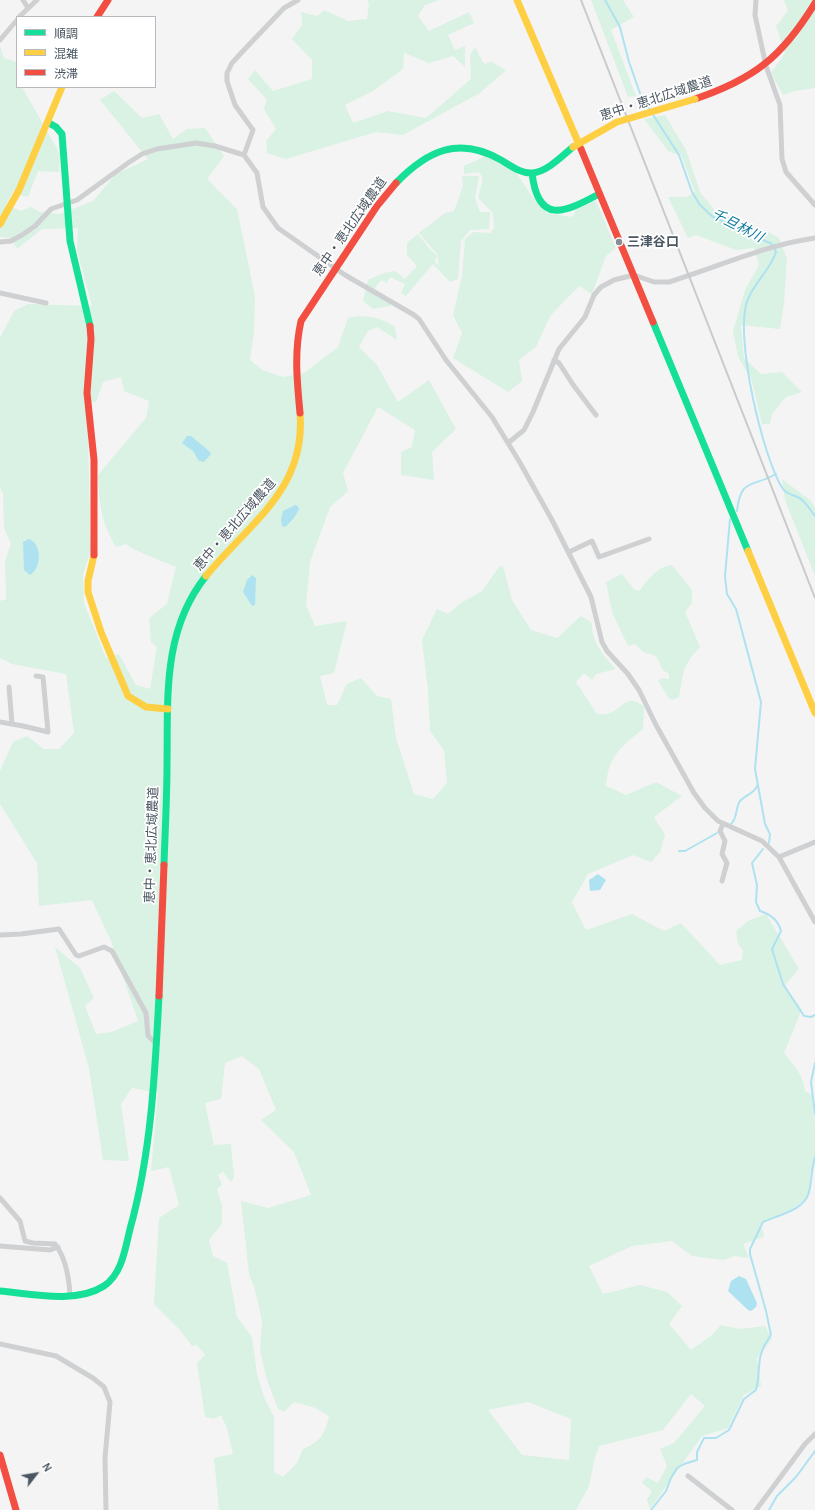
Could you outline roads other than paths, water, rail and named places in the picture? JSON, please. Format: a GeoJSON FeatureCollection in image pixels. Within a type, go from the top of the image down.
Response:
{"type":"FeatureCollection","features":[{"type":"Feature","properties":{"kind":"street"},"geometry":{"type":"LineString","coordinates":[[23,0],[28,8]]}},
{"type":"Feature","properties":{"kind":"street"},"geometry":{"type":"LineString","coordinates":[[20,16],[37,0]]}},
{"type":"Feature","properties":{"kind":"street"},"geometry":{"type":"LineString","coordinates":[[98,16],[108,0]]}},
{"type":"Feature","properties":{"kind":"street"},"geometry":{"type":"LineString","coordinates":[[244,155],[253,130],[235,105],[227,81],[227,74],[232,63],[242,51],[284,8],[298,0]]}},
{"type":"Feature","properties":{"kind":"street"},"geometry":{"type":"LineString","coordinates":[[517,0],[634,275],[815,713]]}},
{"type":"Feature","properties":{"kind":"street"},"geometry":{"type":"LineString","coordinates":[[756,0],[755,15],[766,66],[780,105],[782,159],[786,172],[815,205]]}},
{"type":"Feature","properties":{"kind":"street","name":"恵中・恵北広域農道"},"geometry":{"type":"LineString","coordinates":[[0,1291],[70,1295],[89,1293],[100,1288],[111,1280],[121,1263],[140,1195],[145,1166],[157,1044],[168,709],[173,645],[179,625],[190,600],[216,564],[283,489],[296,462],[301,444],[295,366],[296,340],[306,312],[382,199],[395,183],[414,166],[435,154],[456,147],[475,148],[490,152],[524,171],[532,173],[543,168],[602,129],[618,122],[695,99],[737,84],[766,66],[788,45],[815,3]]}},
{"type":"Feature","properties":{"kind":"street"},"geometry":{"type":"LineString","coordinates":[[0,40],[16,21]]}},
{"type":"Feature","properties":{"kind":"street"},"geometry":{"type":"LineString","coordinates":[[0,224],[19,190],[62,88]]}},
{"type":"Feature","properties":{"kind":"street"},"geometry":{"type":"LineString","coordinates":[[48,123],[56,127],[62,134],[70,241],[90,324],[91,339],[87,393],[94,460],[95,550],[88,581],[88,592],[101,632],[128,696],[137,703],[146,707],[168,709]]}},
{"type":"Feature","properties":{"kind":"street"},"geometry":{"type":"LineString","coordinates":[[0,242],[11,241],[22,235],[35,226],[51,209],[77,200],[91,192],[133,160],[156,149],[196,143],[224,148],[244,155],[257,173],[261,203],[270,218],[286,234],[337,268],[414,314],[419,319],[446,360],[492,417],[569,552],[580,579],[591,597],[602,642],[607,651],[636,686],[656,726],[694,793],[712,817],[723,824],[762,841],[779,857],[815,922]]}},
{"type":"Feature","properties":{"kind":"street"},"geometry":{"type":"LineString","coordinates":[[532,173],[534,193],[541,204],[551,210],[566,210],[599,194]]}},
{"type":"Feature","properties":{"kind":"street"},"geometry":{"type":"LineString","coordinates":[[508,443],[524,430],[535,408],[559,349],[585,317],[594,295],[601,287],[614,280],[634,275],[654,282],[670,282],[765,250],[815,238]]}},
{"type":"Feature","properties":{"kind":"street"},"geometry":{"type":"LineString","coordinates":[[0,293],[46,303]]}},
{"type":"Feature","properties":{"kind":"street"},"geometry":{"type":"LineString","coordinates":[[554,360],[559,363],[596,415]]}},
{"type":"Feature","properties":{"kind":"street"},"geometry":{"type":"LineString","coordinates":[[569,552],[592,541],[599,557],[649,539]]}},
{"type":"Feature","properties":{"kind":"street"},"geometry":{"type":"LineString","coordinates":[[0,722],[48,732],[43,677],[36,676]]}},
{"type":"Feature","properties":{"kind":"street"},"geometry":{"type":"LineString","coordinates":[[9,687],[12,724]]}},
{"type":"Feature","properties":{"kind":"street"},"geometry":{"type":"LineString","coordinates":[[722,881],[727,863],[722,854],[724,841],[720,831],[723,824]]}},
{"type":"Feature","properties":{"kind":"street"},"geometry":{"type":"LineString","coordinates":[[779,857],[815,842]]}},
{"type":"Feature","properties":{"kind":"street"},"geometry":{"type":"LineString","coordinates":[[0,935],[59,929],[76,955],[79,956],[104,947],[112,951],[146,1013],[148,1036],[157,1044]]}},
{"type":"Feature","properties":{"kind":"street"},"geometry":{"type":"LineString","coordinates":[[0,1198],[20,1221],[23,1238],[25,1241],[55,1244],[58,1247],[66,1264],[70,1295]]}},
{"type":"Feature","properties":{"kind":"street"},"geometry":{"type":"LineString","coordinates":[[0,1246],[50,1250],[58,1247]]}},
{"type":"Feature","properties":{"kind":"street"},"geometry":{"type":"LineString","coordinates":[[0,1344],[60,1358],[93,1378],[104,1388],[110,1402],[105,1458],[106,1510]]}},
{"type":"Feature","properties":{"kind":"street"},"geometry":{"type":"LineString","coordinates":[[756,1510],[805,1444],[815,1434]]}},
{"type":"Feature","properties":{"kind":"street"},"geometry":{"type":"LineString","coordinates":[[0,1455],[16,1510]]}},
{"type":"Feature","properties":{"kind":"street"},"geometry":{"type":"LineString","coordinates":[[688,1476],[732,1510]]}},
{"type":"Feature","properties":{"kind":"water"},"geometry":{"type":"Polygon","coordinates":[[[187,436],[191,436],[211,454],[204,462],[199,461],[193,451],[182,443],[187,436]]]}},
{"type":"Feature","properties":{"kind":"water"},"geometry":{"type":"Polygon","coordinates":[[[295,505],[298,506],[299,509],[296,514],[285,527],[282,526],[281,519],[283,511],[295,505]]]}},
{"type":"Feature","properties":{"kind":"water"},"geometry":{"type":"Polygon","coordinates":[[[29,539],[36,546],[39,556],[37,567],[30,575],[24,570],[23,542],[29,539]]]}},
{"type":"Feature","properties":{"kind":"water"},"geometry":{"type":"Polygon","coordinates":[[[252,575],[256,578],[255,605],[252,606],[243,592],[247,580],[252,575]]]}},
{"type":"Feature","properties":{"kind":"water"},"geometry":{"type":"Polygon","coordinates":[[[598,874],[606,880],[600,890],[590,891],[589,880],[598,874]]]}},
{"type":"Feature","properties":{"kind":"water"},"geometry":{"type":"Polygon","coordinates":[[[739,1276],[746,1279],[757,1303],[756,1307],[751,1311],[748,1310],[728,1291],[731,1281],[739,1276]]]}},
{"type":"Feature","properties":{"kind":"waterway","name":"千旦林川"},"geometry":{"type":"LineString","coordinates":[[605,0],[620,27],[629,62],[641,96],[679,155],[692,192],[700,205],[713,217],[772,244],[776,252],[770,265],[754,287],[748,299],[744,316],[744,339],[747,366],[759,425],[775,474],[783,489],[789,494],[802,500],[815,516]]}},
{"type":"Feature","properties":{"kind":"waterway"},"geometry":{"type":"LineString","coordinates":[[737,511],[741,493],[745,488],[776,474]]}},
{"type":"Feature","properties":{"kind":"waterway"},"geometry":{"type":"LineString","coordinates":[[730,519],[725,576],[727,594],[736,609],[761,702],[755,769],[765,824],[770,834],[769,843]]}},
{"type":"Feature","properties":{"kind":"waterway"},"geometry":{"type":"LineString","coordinates":[[730,825],[733,823],[740,801],[754,791],[757,786]]}},
{"type":"Feature","properties":{"kind":"waterway"},"geometry":{"type":"LineString","coordinates":[[679,851],[685,851],[717,833]]}},
{"type":"Feature","properties":{"kind":"waterway"},"geometry":{"type":"LineString","coordinates":[[763,849],[752,863],[757,885],[756,902],[760,911],[773,918],[781,931],[772,949],[783,984],[804,1016],[811,1017],[815,1015]]}},
{"type":"Feature","properties":{"kind":"waterway"},"geometry":{"type":"LineString","coordinates":[[815,1063],[811,1082],[815,1114]]}},
{"type":"Feature","properties":{"kind":"waterway"},"geometry":{"type":"LineString","coordinates":[[651,1510],[666,1491],[677,1468],[697,1460],[697,1452],[704,1438],[716,1438],[729,1430],[744,1399],[756,1390],[760,1357],[762,1350],[771,1335],[750,1249],[763,1222],[797,1208],[807,1198],[815,1157]]}},
{"type":"Feature","properties":{"kind":"waterway"},"geometry":{"type":"LineString","coordinates":[[769,1510],[777,1496],[796,1477],[815,1451]]}},
{"type":"Feature","properties":{"kind":"railway"},"geometry":{"type":"LineString","coordinates":[[581,0],[815,598]]}},
{"type":"Feature","properties":{"kind":"place","name":"三津谷口"},"geometry":{"type":"Point","coordinates":[619,242]}}]}
